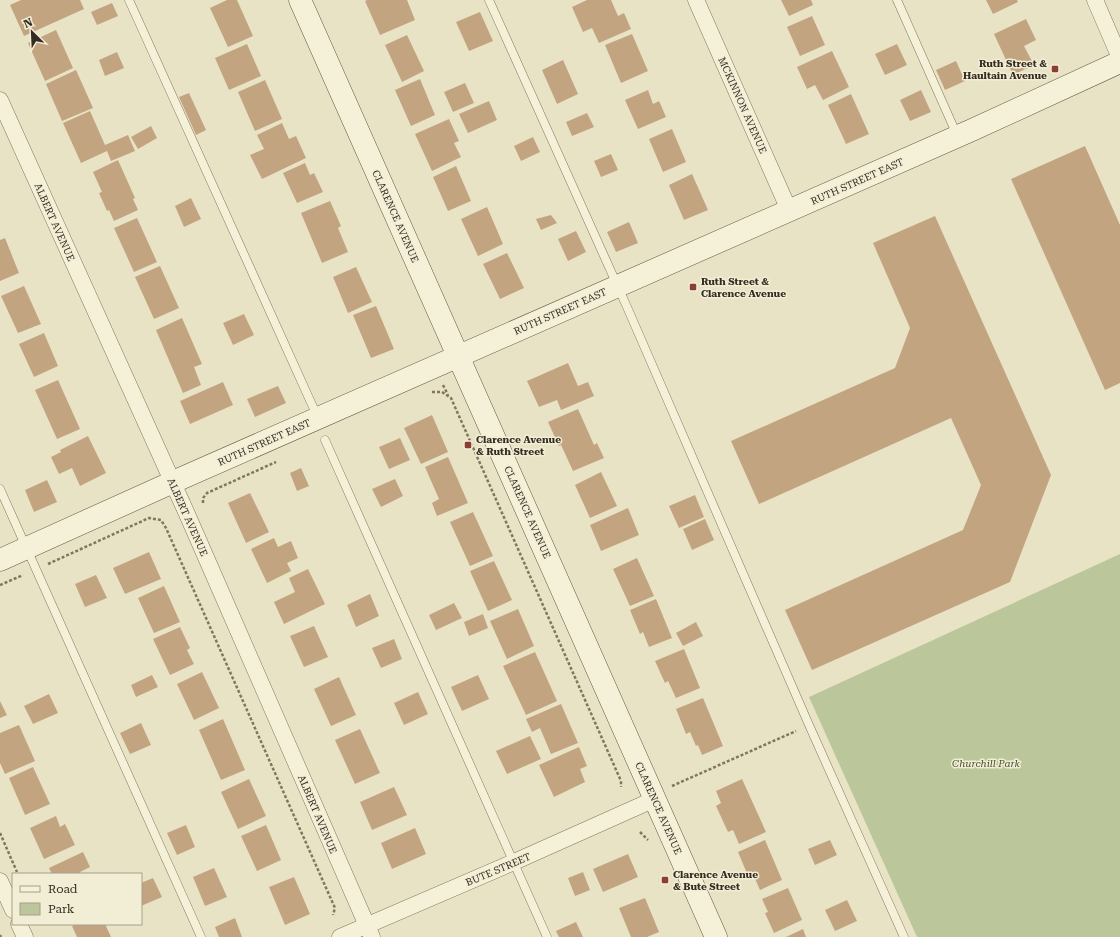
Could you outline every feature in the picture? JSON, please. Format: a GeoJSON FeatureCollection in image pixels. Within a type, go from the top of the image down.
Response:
{"type":"FeatureCollection","features":[{"type":"Feature","properties":{"kind":"street","name":"CLARENCE AVENUE"},"geometry":{"type":"LineString","coordinates":[[300,0],[493,433],[665,796],[716,937]]}},
{"type":"Feature","properties":{"kind":"street","name":"MCKINNON AVENUE"},"geometry":{"type":"LineString","coordinates":[[696,0],[789,210]]}},
{"type":"Feature","properties":{"kind":"street"},"geometry":{"type":"LineString","coordinates":[[1094,0],[1120,58]]}},
{"type":"Feature","properties":{"kind":"street","name":"RUTH STREET EAST"},"geometry":{"type":"LineString","coordinates":[[0,560],[173,482],[958,136],[1120,62]]}},
{"type":"Feature","properties":{"kind":"street","name":"ALBERT AVENUE"},"geometry":{"type":"LineString","coordinates":[[0,100],[173,482],[369,931]]}},
{"type":"Feature","properties":{"kind":"street","name":"BUTE STREET"},"geometry":{"type":"LineString","coordinates":[[340,937],[369,931],[514,862],[665,796]]}},
{"type":"Feature","properties":{"kind":"street"},"geometry":{"type":"LineString","coordinates":[[0,881],[12,908]]}},
{"type":"Feature","properties":{"kind":"street"},"geometry":{"type":"LineString","coordinates":[[19,925],[25,937]]}},
{"type":"Feature","properties":{"kind":"lane"},"geometry":{"type":"LineString","coordinates":[[129,0],[318,418]]}},
{"type":"Feature","properties":{"kind":"lane"},"geometry":{"type":"LineString","coordinates":[[489,0],[617,286],[809,725],[904,937]]}},
{"type":"Feature","properties":{"kind":"lane"},"geometry":{"type":"LineString","coordinates":[[896,0],[958,136]]}},
{"type":"Feature","properties":{"kind":"lane"},"geometry":{"type":"LineString","coordinates":[[325,440],[547,937]]}},
{"type":"Feature","properties":{"kind":"lane"},"geometry":{"type":"LineString","coordinates":[[0,490],[201,937]]}},
{"type":"Feature","properties":{"kind":"path"},"geometry":{"type":"LineString","coordinates":[[0,585],[149,518],[161,520],[170,535],[336,908],[333,915]]}},
{"type":"Feature","properties":{"kind":"path"},"geometry":{"type":"LineString","coordinates":[[665,796],[671,785],[809,725]]}},
{"type":"Feature","properties":{"kind":"path"},"geometry":{"type":"LineString","coordinates":[[0,833],[18,873]]}},
{"type":"Feature","properties":{"kind":"green space","name":"Churchill Park"},"geometry":{"type":"Polygon","coordinates":[[[1120,554],[1120,937],[917,937],[809,697],[1120,554]]]}},
{"type":"Feature","properties":{"kind":"building"},"geometry":{"type":"Polygon","coordinates":[[[21,0],[80,0],[84,9],[24,36],[10,5],[21,0]]]}},
{"type":"Feature","properties":{"kind":"building"},"geometry":{"type":"Polygon","coordinates":[[[227,0],[237,0],[253,36],[228,47],[210,8],[227,0]]]}},
{"type":"Feature","properties":{"kind":"building"},"geometry":{"type":"Polygon","coordinates":[[[407,0],[415,20],[380,35],[365,1],[407,0]]]}},
{"type":"Feature","properties":{"kind":"building"},"geometry":{"type":"Polygon","coordinates":[[[587,0],[611,0],[618,16],[624,13],[631,29],[599,43],[592,28],[583,32],[572,7],[587,0]]]}},
{"type":"Feature","properties":{"kind":"building"},"geometry":{"type":"Polygon","coordinates":[[[781,0],[811,0],[813,5],[789,16],[781,0]]]}},
{"type":"Feature","properties":{"kind":"building"},"geometry":{"type":"Polygon","coordinates":[[[986,0],[1017,0],[1018,2],[993,14],[986,0]]]}},
{"type":"Feature","properties":{"kind":"building"},"geometry":{"type":"Polygon","coordinates":[[[112,3],[118,16],[97,25],[91,12],[112,3]]]}},
{"type":"Feature","properties":{"kind":"building"},"geometry":{"type":"Polygon","coordinates":[[[480,12],[493,41],[469,51],[456,22],[480,12]]]}},
{"type":"Feature","properties":{"kind":"building"},"geometry":{"type":"Polygon","coordinates":[[[812,16],[825,45],[800,56],[787,27],[812,16]]]}},
{"type":"Feature","properties":{"kind":"building"},"geometry":{"type":"Polygon","coordinates":[[[1026,19],[1036,40],[1024,46],[1034,65],[1013,75],[994,34],[1026,19]]]}},
{"type":"Feature","properties":{"kind":"building"},"geometry":{"type":"Polygon","coordinates":[[[56,30],[73,68],[45,81],[28,43],[56,30]]]}},
{"type":"Feature","properties":{"kind":"building"},"geometry":{"type":"Polygon","coordinates":[[[632,34],[648,71],[621,83],[605,45],[632,34]]]}},
{"type":"Feature","properties":{"kind":"building"},"geometry":{"type":"Polygon","coordinates":[[[407,35],[424,71],[402,82],[385,45],[407,35]]]}},
{"type":"Feature","properties":{"kind":"building"},"geometry":{"type":"Polygon","coordinates":[[[247,44],[261,76],[229,90],[215,58],[247,44]]]}},
{"type":"Feature","properties":{"kind":"building"},"geometry":{"type":"Polygon","coordinates":[[[897,44],[907,65],[885,75],[875,54],[897,44]]]}},
{"type":"Feature","properties":{"kind":"building"},"geometry":{"type":"Polygon","coordinates":[[[832,51],[849,87],[823,100],[815,85],[807,89],[797,67],[832,51]]]}},
{"type":"Feature","properties":{"kind":"building"},"geometry":{"type":"Polygon","coordinates":[[[117,52],[124,68],[105,76],[99,60],[117,52]]]}},
{"type":"Feature","properties":{"kind":"building"},"geometry":{"type":"Polygon","coordinates":[[[563,60],[578,94],[557,104],[542,70],[563,60]]]}},
{"type":"Feature","properties":{"kind":"building"},"geometry":{"type":"Polygon","coordinates":[[[956,61],[965,81],[945,90],[936,70],[956,61]]]}},
{"type":"Feature","properties":{"kind":"building"},"geometry":{"type":"Polygon","coordinates":[[[76,70],[93,108],[62,121],[46,84],[76,70]]]}},
{"type":"Feature","properties":{"kind":"building"},"geometry":{"type":"Polygon","coordinates":[[[420,79],[435,115],[411,126],[395,90],[420,79]]]}},
{"type":"Feature","properties":{"kind":"building"},"geometry":{"type":"Polygon","coordinates":[[[265,80],[282,119],[255,131],[238,92],[265,80]]]}},
{"type":"Feature","properties":{"kind":"building"},"geometry":{"type":"Polygon","coordinates":[[[465,83],[474,103],[453,112],[444,92],[465,83]]]}},
{"type":"Feature","properties":{"kind":"building"},"geometry":{"type":"Polygon","coordinates":[[[648,90],[653,104],[659,101],[666,117],[638,129],[625,100],[648,90]]]}},
{"type":"Feature","properties":{"kind":"building"},"geometry":{"type":"Polygon","coordinates":[[[921,90],[931,112],[910,121],[900,100],[921,90]]]}},
{"type":"Feature","properties":{"kind":"building"},"geometry":{"type":"Polygon","coordinates":[[[189,93],[206,130],[196,135],[179,97],[189,93]]]}},
{"type":"Feature","properties":{"kind":"building"},"geometry":{"type":"Polygon","coordinates":[[[851,94],[869,134],[846,144],[828,105],[851,94]]]}},
{"type":"Feature","properties":{"kind":"building"},"geometry":{"type":"Polygon","coordinates":[[[489,101],[497,120],[468,133],[459,114],[489,101]]]}},
{"type":"Feature","properties":{"kind":"building"},"geometry":{"type":"Polygon","coordinates":[[[90,111],[105,145],[128,135],[135,151],[111,161],[107,151],[81,163],[63,123],[90,111]]]}},
{"type":"Feature","properties":{"kind":"building"},"geometry":{"type":"Polygon","coordinates":[[[587,113],[594,127],[572,136],[566,122],[587,113]]]}},
{"type":"Feature","properties":{"kind":"building"},"geometry":{"type":"Polygon","coordinates":[[[449,119],[459,141],[454,143],[461,157],[432,171],[415,134],[449,119]]]}},
{"type":"Feature","properties":{"kind":"building"},"geometry":{"type":"Polygon","coordinates":[[[282,123],[289,139],[296,136],[306,158],[262,179],[250,155],[264,149],[257,135],[282,123]]]}},
{"type":"Feature","properties":{"kind":"building"},"geometry":{"type":"Polygon","coordinates":[[[151,126],[157,138],[138,149],[131,137],[151,126]]]}},
{"type":"Feature","properties":{"kind":"building"},"geometry":{"type":"Polygon","coordinates":[[[672,129],[686,162],[663,172],[649,139],[672,129]]]}},
{"type":"Feature","properties":{"kind":"building"},"geometry":{"type":"Polygon","coordinates":[[[533,137],[540,152],[521,161],[514,146],[533,137]]]}},
{"type":"Feature","properties":{"kind":"building"},"geometry":{"type":"Polygon","coordinates":[[[1085,146],[1120,225],[1120,383],[1105,390],[1011,179],[1085,146]]]}},
{"type":"Feature","properties":{"kind":"building"},"geometry":{"type":"Polygon","coordinates":[[[611,154],[618,170],[601,177],[594,161],[611,154]]]}},
{"type":"Feature","properties":{"kind":"building"},"geometry":{"type":"Polygon","coordinates":[[[118,160],[135,198],[133,199],[138,210],[114,221],[109,210],[107,211],[99,193],[102,192],[93,172],[118,160]]]}},
{"type":"Feature","properties":{"kind":"building"},"geometry":{"type":"Polygon","coordinates":[[[305,163],[310,175],[314,173],[323,192],[297,203],[283,173],[305,163]]]}},
{"type":"Feature","properties":{"kind":"building"},"geometry":{"type":"Polygon","coordinates":[[[456,166],[471,201],[448,211],[433,177],[456,166]]]}},
{"type":"Feature","properties":{"kind":"building"},"geometry":{"type":"Polygon","coordinates":[[[692,174],[708,210],[684,220],[669,185],[692,174]]]}},
{"type":"Feature","properties":{"kind":"building"},"geometry":{"type":"Polygon","coordinates":[[[191,198],[201,219],[184,227],[175,206],[191,198]]]}},
{"type":"Feature","properties":{"kind":"building"},"geometry":{"type":"Polygon","coordinates":[[[330,201],[341,226],[338,228],[348,252],[322,263],[301,213],[330,201]]]}},
{"type":"Feature","properties":{"kind":"building"},"geometry":{"type":"Polygon","coordinates":[[[487,207],[503,244],[478,256],[461,219],[487,207]]]}},
{"type":"Feature","properties":{"kind":"building"},"geometry":{"type":"Polygon","coordinates":[[[551,215],[557,223],[541,230],[536,219],[551,215]]]}},
{"type":"Feature","properties":{"kind":"building"},"geometry":{"type":"Polygon","coordinates":[[[935,216],[1051,475],[1010,582],[812,670],[785,610],[963,530],[981,485],[951,418],[759,504],[731,441],[895,368],[910,328],[873,243],[935,216]]]}},
{"type":"Feature","properties":{"kind":"building"},"geometry":{"type":"Polygon","coordinates":[[[137,218],[157,262],[134,272],[114,228],[137,218]]]}},
{"type":"Feature","properties":{"kind":"building"},"geometry":{"type":"Polygon","coordinates":[[[629,222],[638,243],[616,252],[607,232],[629,222]]]}},
{"type":"Feature","properties":{"kind":"building"},"geometry":{"type":"Polygon","coordinates":[[[576,231],[586,252],[568,261],[558,239],[576,231]]]}},
{"type":"Feature","properties":{"kind":"building"},"geometry":{"type":"Polygon","coordinates":[[[5,238],[19,273],[0,281],[0,240],[5,238]]]}},
{"type":"Feature","properties":{"kind":"building"},"geometry":{"type":"Polygon","coordinates":[[[507,253],[524,288],[500,299],[483,264],[507,253]]]}},
{"type":"Feature","properties":{"kind":"building"},"geometry":{"type":"Polygon","coordinates":[[[160,266],[179,308],[154,319],[135,277],[160,266]]]}},
{"type":"Feature","properties":{"kind":"building"},"geometry":{"type":"Polygon","coordinates":[[[356,267],[372,302],[348,313],[333,277],[356,267]]]}},
{"type":"Feature","properties":{"kind":"building"},"geometry":{"type":"Polygon","coordinates":[[[24,286],[41,324],[18,333],[1,296],[24,286]]]}},
{"type":"Feature","properties":{"kind":"building"},"geometry":{"type":"Polygon","coordinates":[[[376,306],[394,349],[371,358],[353,315],[376,306]]]}},
{"type":"Feature","properties":{"kind":"building"},"geometry":{"type":"Polygon","coordinates":[[[244,314],[254,335],[233,345],[223,323],[244,314]]]}},
{"type":"Feature","properties":{"kind":"building"},"geometry":{"type":"Polygon","coordinates":[[[182,318],[202,364],[194,367],[201,385],[183,393],[156,330],[182,318]]]}},
{"type":"Feature","properties":{"kind":"building"},"geometry":{"type":"Polygon","coordinates":[[[44,333],[58,366],[34,377],[19,344],[44,333]]]}},
{"type":"Feature","properties":{"kind":"building"},"geometry":{"type":"Polygon","coordinates":[[[568,363],[578,386],[588,382],[594,396],[561,410],[557,400],[539,407],[527,381],[568,363]]]}},
{"type":"Feature","properties":{"kind":"building"},"geometry":{"type":"Polygon","coordinates":[[[58,380],[80,429],[57,439],[35,390],[58,380]]]}},
{"type":"Feature","properties":{"kind":"building"},"geometry":{"type":"Polygon","coordinates":[[[223,382],[233,405],[190,424],[180,401],[223,382]]]}},
{"type":"Feature","properties":{"kind":"building"},"geometry":{"type":"Polygon","coordinates":[[[278,386],[286,403],[255,417],[247,399],[278,386]]]}},
{"type":"Feature","properties":{"kind":"building"},"geometry":{"type":"Polygon","coordinates":[[[578,409],[594,445],[597,443],[604,458],[573,471],[548,422],[578,409]]]}},
{"type":"Feature","properties":{"kind":"building"},"geometry":{"type":"Polygon","coordinates":[[[432,415],[448,452],[421,464],[404,428],[432,415]]]}},
{"type":"Feature","properties":{"kind":"building"},"geometry":{"type":"Polygon","coordinates":[[[88,436],[106,473],[80,486],[72,468],[59,474],[51,457],[61,452],[60,450],[88,436]]]}},
{"type":"Feature","properties":{"kind":"building"},"geometry":{"type":"Polygon","coordinates":[[[400,438],[410,460],[389,469],[379,447],[400,438]]]}},
{"type":"Feature","properties":{"kind":"building"},"geometry":{"type":"Polygon","coordinates":[[[448,457],[468,503],[437,516],[432,503],[439,499],[425,467],[448,457]]]}},
{"type":"Feature","properties":{"kind":"building"},"geometry":{"type":"Polygon","coordinates":[[[301,468],[309,486],[297,491],[290,473],[301,468]]]}},
{"type":"Feature","properties":{"kind":"building"},"geometry":{"type":"Polygon","coordinates":[[[601,472],[617,506],[590,518],[575,485],[601,472]]]}},
{"type":"Feature","properties":{"kind":"building"},"geometry":{"type":"Polygon","coordinates":[[[395,479],[403,496],[381,507],[372,489],[395,479]]]}},
{"type":"Feature","properties":{"kind":"building"},"geometry":{"type":"Polygon","coordinates":[[[47,480],[57,502],[34,512],[25,490],[47,480]]]}},
{"type":"Feature","properties":{"kind":"building"},"geometry":{"type":"Polygon","coordinates":[[[250,493],[269,532],[246,543],[228,503],[250,493]]]}},
{"type":"Feature","properties":{"kind":"building"},"geometry":{"type":"Polygon","coordinates":[[[695,495],[704,517],[679,528],[669,506],[695,495]]]}},
{"type":"Feature","properties":{"kind":"building"},"geometry":{"type":"Polygon","coordinates":[[[628,508],[639,535],[601,551],[590,525],[628,508]]]}},
{"type":"Feature","properties":{"kind":"building"},"geometry":{"type":"Polygon","coordinates":[[[473,512],[493,556],[470,566],[450,522],[473,512]]]}},
{"type":"Feature","properties":{"kind":"building"},"geometry":{"type":"Polygon","coordinates":[[[705,519],[714,540],[692,550],[683,529],[705,519]]]}},
{"type":"Feature","properties":{"kind":"building"},"geometry":{"type":"Polygon","coordinates":[[[274,538],[278,547],[291,541],[298,558],[287,563],[291,571],[267,583],[251,549],[274,538]]]}},
{"type":"Feature","properties":{"kind":"building"},"geometry":{"type":"Polygon","coordinates":[[[149,552],[161,579],[125,594],[113,568],[149,552]]]}},
{"type":"Feature","properties":{"kind":"building"},"geometry":{"type":"Polygon","coordinates":[[[637,558],[654,596],[630,606],[613,569],[637,558]]]}},
{"type":"Feature","properties":{"kind":"building"},"geometry":{"type":"Polygon","coordinates":[[[494,561],[512,600],[488,611],[470,571],[494,561]]]}},
{"type":"Feature","properties":{"kind":"building"},"geometry":{"type":"Polygon","coordinates":[[[308,569],[325,604],[284,624],[274,602],[295,592],[289,578],[308,569]]]}},
{"type":"Feature","properties":{"kind":"building"},"geometry":{"type":"Polygon","coordinates":[[[96,575],[107,598],[85,607],[75,584],[96,575]]]}},
{"type":"Feature","properties":{"kind":"building"},"geometry":{"type":"Polygon","coordinates":[[[164,586],[180,622],[154,633],[138,598],[164,586]]]}},
{"type":"Feature","properties":{"kind":"building"},"geometry":{"type":"Polygon","coordinates":[[[370,594],[379,616],[356,627],[347,605],[370,594]]]}},
{"type":"Feature","properties":{"kind":"building"},"geometry":{"type":"Polygon","coordinates":[[[656,599],[672,638],[649,647],[643,632],[640,634],[630,610],[656,599]]]}},
{"type":"Feature","properties":{"kind":"building"},"geometry":{"type":"Polygon","coordinates":[[[454,603],[462,618],[436,630],[429,615],[454,603]]]}},
{"type":"Feature","properties":{"kind":"building"},"geometry":{"type":"Polygon","coordinates":[[[518,609],[534,646],[507,659],[490,621],[518,609]]]}},
{"type":"Feature","properties":{"kind":"building"},"geometry":{"type":"Polygon","coordinates":[[[483,614],[488,628],[469,636],[464,622],[483,614]]]}},
{"type":"Feature","properties":{"kind":"building"},"geometry":{"type":"Polygon","coordinates":[[[696,622],[703,636],[683,646],[676,633],[696,622]]]}},
{"type":"Feature","properties":{"kind":"building"},"geometry":{"type":"Polygon","coordinates":[[[314,626],[328,657],[304,667],[290,636],[314,626]]]}},
{"type":"Feature","properties":{"kind":"building"},"geometry":{"type":"Polygon","coordinates":[[[180,627],[190,648],[187,650],[194,664],[170,675],[153,639],[180,627]]]}},
{"type":"Feature","properties":{"kind":"building"},"geometry":{"type":"Polygon","coordinates":[[[394,639],[402,659],[381,668],[372,648],[394,639]]]}},
{"type":"Feature","properties":{"kind":"building"},"geometry":{"type":"Polygon","coordinates":[[[684,649],[700,688],[676,698],[668,681],[665,683],[655,661],[684,649]]]}},
{"type":"Feature","properties":{"kind":"building"},"geometry":{"type":"Polygon","coordinates":[[[535,652],[557,701],[526,715],[503,666],[535,652]]]}},
{"type":"Feature","properties":{"kind":"building"},"geometry":{"type":"Polygon","coordinates":[[[202,672],[219,708],[194,720],[177,684],[202,672]]]}},
{"type":"Feature","properties":{"kind":"building"},"geometry":{"type":"Polygon","coordinates":[[[152,675],[158,687],[136,697],[131,685],[152,675]]]}},
{"type":"Feature","properties":{"kind":"building"},"geometry":{"type":"Polygon","coordinates":[[[478,675],[489,699],[462,711],[451,687],[478,675]]]}},
{"type":"Feature","properties":{"kind":"building"},"geometry":{"type":"Polygon","coordinates":[[[339,677],[356,715],[331,726],[314,689],[339,677]]]}},
{"type":"Feature","properties":{"kind":"building"},"geometry":{"type":"Polygon","coordinates":[[[418,692],[428,714],[404,725],[394,703],[418,692]]]}},
{"type":"Feature","properties":{"kind":"building"},"geometry":{"type":"Polygon","coordinates":[[[49,694],[58,713],[33,724],[24,706],[49,694]]]}},
{"type":"Feature","properties":{"kind":"building"},"geometry":{"type":"Polygon","coordinates":[[[703,698],[723,746],[702,755],[690,732],[686,734],[676,709],[703,698]]]}},
{"type":"Feature","properties":{"kind":"building"},"geometry":{"type":"Polygon","coordinates":[[[0,701],[7,715],[0,718],[0,701]]]}},
{"type":"Feature","properties":{"kind":"building"},"geometry":{"type":"Polygon","coordinates":[[[561,704],[578,743],[551,754],[540,728],[532,732],[526,719],[561,704]]]}},
{"type":"Feature","properties":{"kind":"building"},"geometry":{"type":"Polygon","coordinates":[[[223,719],[245,770],[221,780],[199,730],[223,719]]]}},
{"type":"Feature","properties":{"kind":"building"},"geometry":{"type":"Polygon","coordinates":[[[141,723],[151,745],[130,754],[120,733],[141,723]]]}},
{"type":"Feature","properties":{"kind":"building"},"geometry":{"type":"Polygon","coordinates":[[[19,725],[35,761],[5,774],[0,763],[0,733],[19,725]]]}},
{"type":"Feature","properties":{"kind":"building"},"geometry":{"type":"Polygon","coordinates":[[[360,729],[380,773],[355,784],[335,740],[360,729]]]}},
{"type":"Feature","properties":{"kind":"building"},"geometry":{"type":"Polygon","coordinates":[[[530,736],[541,759],[507,774],[496,751],[530,736]]]}},
{"type":"Feature","properties":{"kind":"building"},"geometry":{"type":"Polygon","coordinates":[[[579,747],[587,766],[580,769],[585,782],[554,797],[539,765],[579,747]]]}},
{"type":"Feature","properties":{"kind":"building"},"geometry":{"type":"Polygon","coordinates":[[[33,767],[50,804],[25,815],[9,778],[33,767]]]}},
{"type":"Feature","properties":{"kind":"building"},"geometry":{"type":"Polygon","coordinates":[[[249,779],[266,816],[238,829],[221,792],[249,779]]]}},
{"type":"Feature","properties":{"kind":"building"},"geometry":{"type":"Polygon","coordinates":[[[742,779],[766,832],[739,844],[733,830],[728,832],[716,806],[721,803],[716,791],[742,779]]]}},
{"type":"Feature","properties":{"kind":"building"},"geometry":{"type":"Polygon","coordinates":[[[394,787],[407,815],[372,830],[360,802],[394,787]]]}},
{"type":"Feature","properties":{"kind":"building"},"geometry":{"type":"Polygon","coordinates":[[[56,816],[60,827],[65,824],[75,845],[44,859],[30,828],[56,816]]]}},
{"type":"Feature","properties":{"kind":"building"},"geometry":{"type":"Polygon","coordinates":[[[186,825],[195,847],[177,855],[167,833],[186,825]]]}},
{"type":"Feature","properties":{"kind":"building"},"geometry":{"type":"Polygon","coordinates":[[[266,825],[281,860],[257,871],[241,836],[266,825]]]}},
{"type":"Feature","properties":{"kind":"building"},"geometry":{"type":"Polygon","coordinates":[[[415,828],[426,854],[392,869],[381,843],[415,828]]]}},
{"type":"Feature","properties":{"kind":"building"},"geometry":{"type":"Polygon","coordinates":[[[765,840],[782,880],[760,890],[753,874],[748,876],[738,852],[765,840]]]}},
{"type":"Feature","properties":{"kind":"building"},"geometry":{"type":"Polygon","coordinates":[[[830,840],[837,855],[815,865],[808,849],[830,840]]]}},
{"type":"Feature","properties":{"kind":"building"},"geometry":{"type":"Polygon","coordinates":[[[83,852],[90,867],[80,873],[52,873],[49,868],[83,852]]]}},
{"type":"Feature","properties":{"kind":"building"},"geometry":{"type":"Polygon","coordinates":[[[628,854],[638,877],[603,892],[593,869],[628,854]]]}},
{"type":"Feature","properties":{"kind":"building"},"geometry":{"type":"Polygon","coordinates":[[[214,868],[227,897],[205,906],[193,877],[214,868]]]}},
{"type":"Feature","properties":{"kind":"building"},"geometry":{"type":"Polygon","coordinates":[[[583,872],[590,890],[575,896],[568,878],[583,872]]]}},
{"type":"Feature","properties":{"kind":"building"},"geometry":{"type":"Polygon","coordinates":[[[294,877],[310,914],[285,925],[269,887],[294,877]]]}},
{"type":"Feature","properties":{"kind":"building"},"geometry":{"type":"Polygon","coordinates":[[[153,878],[162,897],[142,906],[142,883],[153,878]]]}},
{"type":"Feature","properties":{"kind":"building"},"geometry":{"type":"Polygon","coordinates":[[[788,888],[802,920],[774,933],[765,913],[768,912],[762,899],[788,888]]]}},
{"type":"Feature","properties":{"kind":"building"},"geometry":{"type":"Polygon","coordinates":[[[645,898],[659,932],[647,937],[631,937],[619,908],[645,898]]]}},
{"type":"Feature","properties":{"kind":"building"},"geometry":{"type":"Polygon","coordinates":[[[847,900],[857,921],[835,931],[825,910],[847,900]]]}},
{"type":"Feature","properties":{"kind":"building"},"geometry":{"type":"Polygon","coordinates":[[[235,918],[242,937],[219,937],[215,927],[235,918]]]}},
{"type":"Feature","properties":{"kind":"building"},"geometry":{"type":"Polygon","coordinates":[[[576,922],[583,937],[559,937],[556,931],[576,922]]]}},
{"type":"Feature","properties":{"kind":"building"},"geometry":{"type":"Polygon","coordinates":[[[105,925],[111,937],[77,937],[72,926],[105,925]]]}},
{"type":"Feature","properties":{"kind":"building"},"geometry":{"type":"Polygon","coordinates":[[[803,929],[806,937],[786,937],[803,929]]]}},
{"type":"Feature","properties":{"kind":"place","name":"Ruth Street & Haultain Avenue"},"geometry":{"type":"Point","coordinates":[1055,69]}},
{"type":"Feature","properties":{"kind":"place","name":"Ruth Street & Clarence Avenue"},"geometry":{"type":"Point","coordinates":[693,287]}},
{"type":"Feature","properties":{"kind":"place","name":"Clarence Avenue & Ruth Street"},"geometry":{"type":"Point","coordinates":[468,445]}},
{"type":"Feature","properties":{"kind":"place","name":"Clarence Avenue & Bute Street"},"geometry":{"type":"Point","coordinates":[665,880]}}]}
